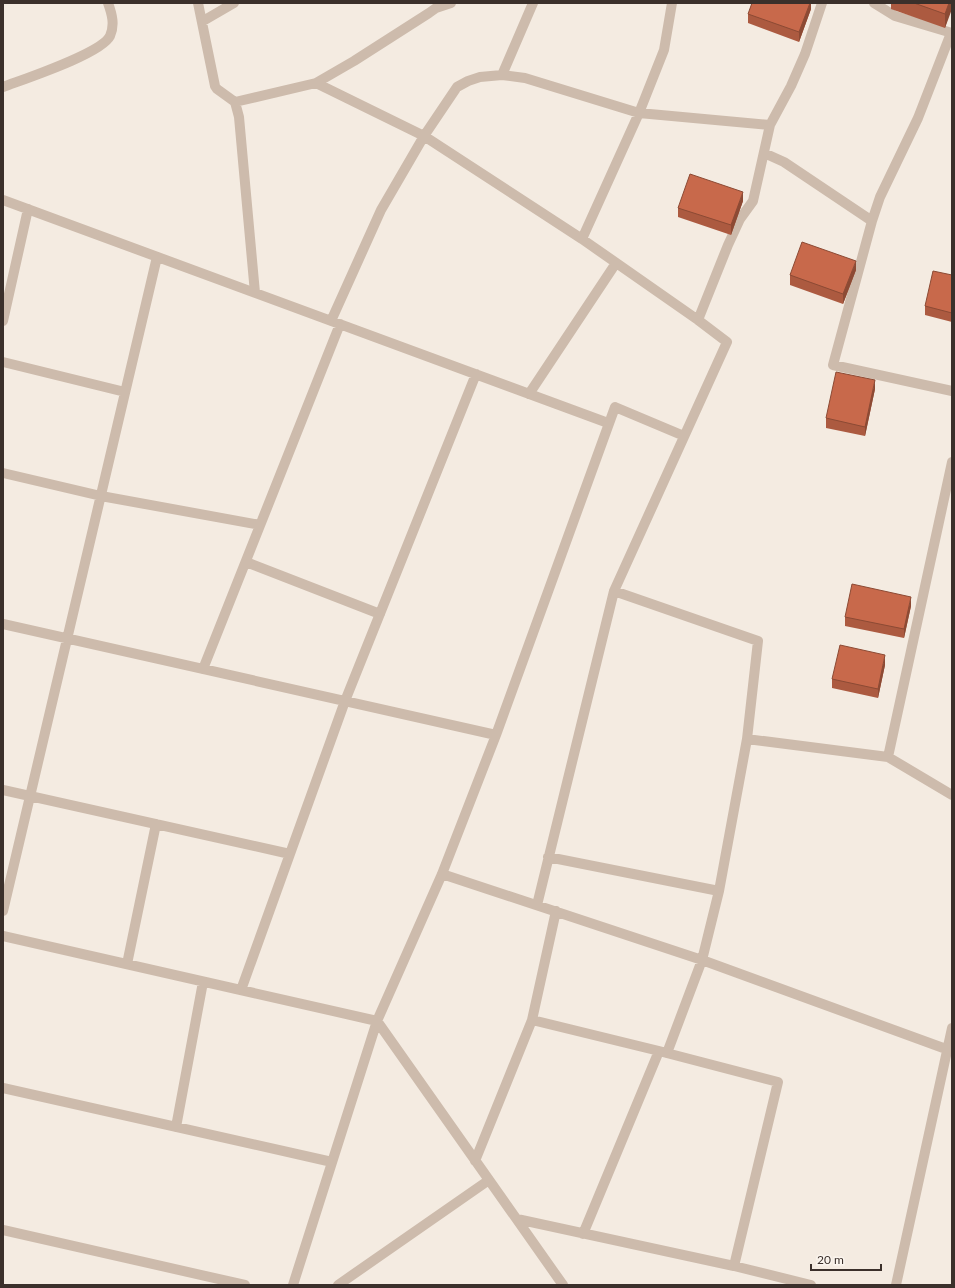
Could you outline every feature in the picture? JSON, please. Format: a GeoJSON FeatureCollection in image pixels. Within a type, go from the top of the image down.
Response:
{"type":"FeatureCollection","features":[{"type":"Feature","properties":{"kind":"street"},"geometry":{"type":"LineString","coordinates":[[3,87],[42,73],[98,47],[109,37],[113,26],[112,12],[108,3]]}},
{"type":"Feature","properties":{"kind":"street"},"geometry":{"type":"LineString","coordinates":[[198,3],[203,21],[215,86],[235,102],[240,121],[255,293]]}},
{"type":"Feature","properties":{"kind":"street"},"geometry":{"type":"LineString","coordinates":[[203,21],[234,3]]}},
{"type":"Feature","properties":{"kind":"street"},"geometry":{"type":"LineString","coordinates":[[235,102],[316,83],[436,8],[451,3]]}},
{"type":"Feature","properties":{"kind":"street"},"geometry":{"type":"LineString","coordinates":[[502,75],[530,3]]}},
{"type":"Feature","properties":{"kind":"street"},"geometry":{"type":"LineString","coordinates":[[582,239],[639,112],[664,50],[672,3]]}},
{"type":"Feature","properties":{"kind":"street"},"geometry":{"type":"LineString","coordinates":[[698,320],[731,238],[740,219],[754,201],[770,125],[791,86],[805,54],[822,3]]}},
{"type":"Feature","properties":{"kind":"street"},"geometry":{"type":"LineString","coordinates":[[874,3],[895,16],[952,33],[921,111],[880,197],[833,364],[952,391]]}},
{"type":"Feature","properties":{"kind":"street"},"geometry":{"type":"LineString","coordinates":[[203,669],[260,526],[336,322],[381,210],[424,136],[457,87],[480,77],[502,75],[525,78],[639,112],[770,125]]}},
{"type":"Feature","properties":{"kind":"street"},"geometry":{"type":"LineString","coordinates":[[316,83],[424,136],[582,239],[727,342],[614,591],[537,905]]}},
{"type":"Feature","properties":{"kind":"street"},"geometry":{"type":"LineString","coordinates":[[764,153],[784,162],[872,221]]}},
{"type":"Feature","properties":{"kind":"street"},"geometry":{"type":"LineString","coordinates":[[3,200],[608,423]]}},
{"type":"Feature","properties":{"kind":"street"},"geometry":{"type":"LineString","coordinates":[[3,321],[28,209]]}},
{"type":"Feature","properties":{"kind":"street"},"geometry":{"type":"LineString","coordinates":[[3,911],[157,257]]}},
{"type":"Feature","properties":{"kind":"street"},"geometry":{"type":"LineString","coordinates":[[529,394],[616,263]]}},
{"type":"Feature","properties":{"kind":"street"},"geometry":{"type":"LineString","coordinates":[[3,362],[125,392]]}},
{"type":"Feature","properties":{"kind":"street"},"geometry":{"type":"LineString","coordinates":[[241,990],[345,701],[476,374]]}},
{"type":"Feature","properties":{"kind":"street"},"geometry":{"type":"LineString","coordinates":[[293,1285],[378,1021],[442,874],[496,735],[615,406],[684,436]]}},
{"type":"Feature","properties":{"kind":"street"},"geometry":{"type":"LineString","coordinates":[[888,757],[952,462]]}},
{"type":"Feature","properties":{"kind":"street"},"geometry":{"type":"LineString","coordinates":[[3,473],[101,496],[260,526]]}},
{"type":"Feature","properties":{"kind":"street"},"geometry":{"type":"LineString","coordinates":[[246,562],[380,614]]}},
{"type":"Feature","properties":{"kind":"street"},"geometry":{"type":"LineString","coordinates":[[583,1234],[702,960],[719,891],[746,740],[758,641],[614,591]]}},
{"type":"Feature","properties":{"kind":"street"},"geometry":{"type":"LineString","coordinates":[[3,624],[496,735]]}},
{"type":"Feature","properties":{"kind":"street"},"geometry":{"type":"LineString","coordinates":[[746,740],[888,757],[952,794]]}},
{"type":"Feature","properties":{"kind":"street"},"geometry":{"type":"LineString","coordinates":[[3,790],[290,854]]}},
{"type":"Feature","properties":{"kind":"street"},"geometry":{"type":"LineString","coordinates":[[127,964],[156,824]]}},
{"type":"Feature","properties":{"kind":"street"},"geometry":{"type":"LineString","coordinates":[[548,857],[719,891]]}},
{"type":"Feature","properties":{"kind":"street"},"geometry":{"type":"LineString","coordinates":[[442,874],[702,960],[946,1049]]}},
{"type":"Feature","properties":{"kind":"street"},"geometry":{"type":"LineString","coordinates":[[475,1161],[532,1020],[556,912]]}},
{"type":"Feature","properties":{"kind":"street"},"geometry":{"type":"LineString","coordinates":[[3,936],[378,1021],[563,1285]]}},
{"type":"Feature","properties":{"kind":"street"},"geometry":{"type":"LineString","coordinates":[[176,1127],[203,982]]}},
{"type":"Feature","properties":{"kind":"street"},"geometry":{"type":"LineString","coordinates":[[532,1020],[778,1082],[734,1266]]}},
{"type":"Feature","properties":{"kind":"street"},"geometry":{"type":"LineString","coordinates":[[896,1285],[946,1049],[952,1028]]}},
{"type":"Feature","properties":{"kind":"street"},"geometry":{"type":"LineString","coordinates":[[3,1088],[332,1162]]}},
{"type":"Feature","properties":{"kind":"street"},"geometry":{"type":"LineString","coordinates":[[338,1285],[489,1180]]}},
{"type":"Feature","properties":{"kind":"street"},"geometry":{"type":"LineString","coordinates":[[516,1219],[734,1266],[811,1285]]}},
{"type":"Feature","properties":{"kind":"street"},"geometry":{"type":"LineString","coordinates":[[3,1230],[245,1285]]}},
{"type":"Feature","properties":{"kind":"building"},"geometry":{"type":"Polygon","coordinates":[[[752,3],[810,3],[799,32],[748,14],[752,3]]]}},
{"type":"Feature","properties":{"kind":"building"},"geometry":{"type":"Polygon","coordinates":[[[914,3],[949,3],[945,14],[914,3]]]}},
{"type":"Feature","properties":{"kind":"building"},"geometry":{"type":"Polygon","coordinates":[[[690,174],[743,192],[731,225],[678,208],[690,174]]]}},
{"type":"Feature","properties":{"kind":"building"},"geometry":{"type":"Polygon","coordinates":[[[802,242],[856,261],[843,294],[790,275],[802,242]]]}},
{"type":"Feature","properties":{"kind":"building"},"geometry":{"type":"Polygon","coordinates":[[[933,271],[952,275],[952,313],[925,306],[933,271]]]}},
{"type":"Feature","properties":{"kind":"building"},"geometry":{"type":"Polygon","coordinates":[[[836,372],[875,380],[865,427],[826,418],[836,372]]]}},
{"type":"Feature","properties":{"kind":"building"},"geometry":{"type":"Polygon","coordinates":[[[852,584],[911,597],[904,629],[845,617],[852,584]]]}},
{"type":"Feature","properties":{"kind":"building"},"geometry":{"type":"Polygon","coordinates":[[[840,645],[885,655],[878,689],[832,679],[840,645]]]}}]}
